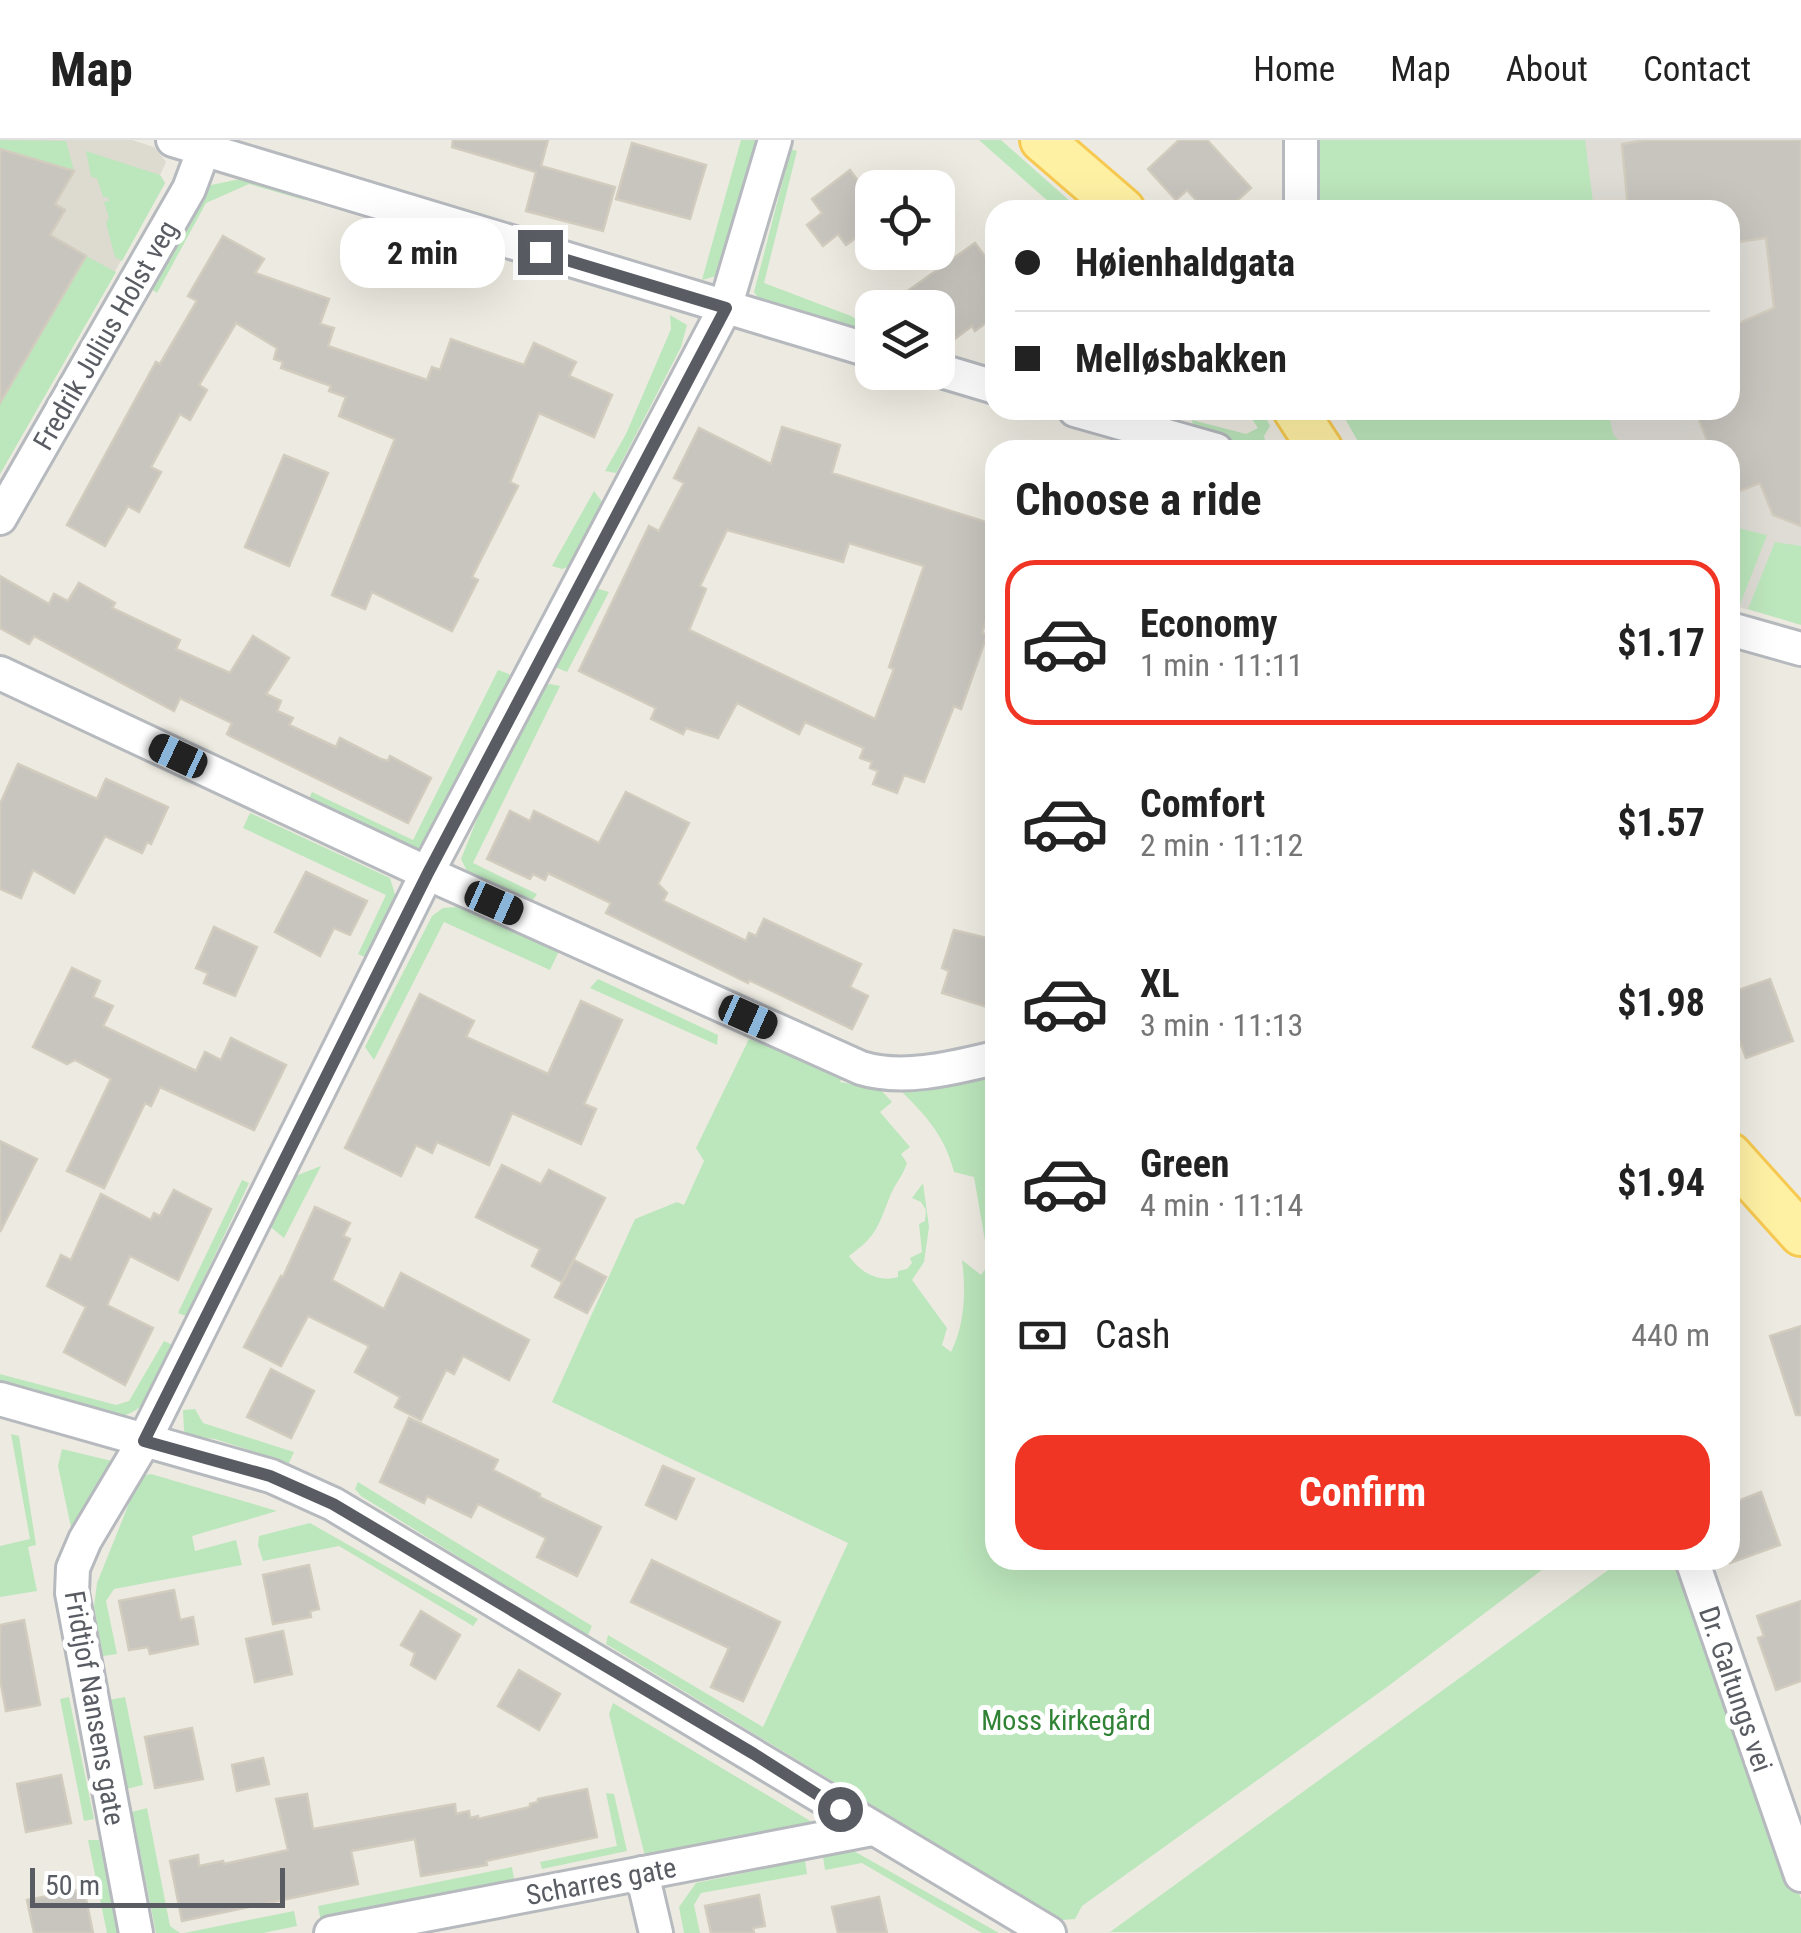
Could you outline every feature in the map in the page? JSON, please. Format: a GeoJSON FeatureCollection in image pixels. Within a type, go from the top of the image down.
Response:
{"type":"FeatureCollection","features":[{"type":"Feature","properties":{"kind":"main road"},"geometry":{"type":"LineString","coordinates":[[1042,140],[1111,200]]}},
{"type":"Feature","properties":{"kind":"main road"},"geometry":{"type":"LineString","coordinates":[[1740,1166],[1801,1234]]}},
{"type":"Feature","properties":{"kind":"street","name":"Fridtjof Nansens gate"},"geometry":{"type":"LineString","coordinates":[[136,1933],[72,1594],[73,1568],[84,1540],[144,1441],[428,873],[726,308],[775,140]]}},
{"type":"Feature","properties":{"kind":"street"},"geometry":{"type":"LineString","coordinates":[[1300,200],[1301,140]]}},
{"type":"Feature","properties":{"kind":"street"},"geometry":{"type":"LineString","coordinates":[[188,145],[855,346]]}},
{"type":"Feature","properties":{"kind":"street","name":"Fredrik Julius Holst veg"},"geometry":{"type":"LineString","coordinates":[[0,518],[189,189],[188,145]]}},
{"type":"Feature","properties":{"kind":"street"},"geometry":{"type":"LineString","coordinates":[[955,375],[985,383]]}},
{"type":"Feature","properties":{"kind":"street"},"geometry":{"type":"LineString","coordinates":[[1110,420],[1181,440]]}},
{"type":"Feature","properties":{"kind":"street"},"geometry":{"type":"LineString","coordinates":[[1740,632],[1801,649]]}},
{"type":"Feature","properties":{"kind":"street"},"geometry":{"type":"LineString","coordinates":[[0,673],[428,873],[861,1068],[880,1074],[930,1071],[985,1060]]}},
{"type":"Feature","properties":{"kind":"street"},"geometry":{"type":"LineString","coordinates":[[0,1399],[270,1476],[333,1504],[1049,1933]]}},
{"type":"Feature","properties":{"kind":"street","name":"Dr. Galtungs vei"},"geometry":{"type":"LineString","coordinates":[[1695,1570],[1801,1875]]}},
{"type":"Feature","properties":{"kind":"street","name":"Scharres gate"},"geometry":{"type":"LineString","coordinates":[[330,1933],[872,1830]]}},
{"type":"Feature","properties":{"kind":"street"},"geometry":{"type":"LineString","coordinates":[[642,1873],[656,1933]]}},
{"type":"Feature","properties":{"kind":"shaded area"},"geometry":{"type":"Polygon","coordinates":[[[0,140],[132,140],[154,147],[166,162],[160,175],[165,183],[0,474],[0,140]]]}},
{"type":"Feature","properties":{"kind":"shaded area"},"geometry":{"type":"Polygon","coordinates":[[[1559,140],[1801,140],[1801,623],[1740,608],[1740,440],[1424,440],[1415,420],[1740,420],[1740,200],[1567,200],[1559,140]]]}},
{"type":"Feature","properties":{"kind":"green space"},"geometry":{"type":"Polygon","coordinates":[[[0,140],[66,141],[74,171],[0,149],[0,140]]]}},
{"type":"Feature","properties":{"kind":"green space"},"geometry":{"type":"Polygon","coordinates":[[[741,140],[765,140],[724,274],[702,280],[741,140]]]}},
{"type":"Feature","properties":{"kind":"green space"},"geometry":{"type":"Polygon","coordinates":[[[979,140],[1001,140],[1069,200],[1047,200],[979,140]]]}},
{"type":"Feature","properties":{"kind":"green space"},"geometry":{"type":"Polygon","coordinates":[[[1315,140],[1585,140],[1593,200],[1316,200],[1315,140]]]}},
{"type":"Feature","properties":{"kind":"green space"},"geometry":{"type":"Polygon","coordinates":[[[791,149],[797,151],[764,283],[851,316],[855,318],[855,333],[790,314],[761,300],[754,292],[791,149]]]}},
{"type":"Feature","properties":{"kind":"green space"},"geometry":{"type":"Polygon","coordinates":[[[86,151],[160,175],[165,183],[122,261],[115,257],[106,223],[109,218],[104,202],[109,201],[108,197],[103,197],[97,178],[91,177],[86,151]]]}},
{"type":"Feature","properties":{"kind":"green space"},"geometry":{"type":"Polygon","coordinates":[[[240,179],[306,196],[304,200],[249,184],[206,203],[157,293],[150,288],[211,185],[240,179]]]}},
{"type":"Feature","properties":{"kind":"green space"},"geometry":{"type":"Polygon","coordinates":[[[86,256],[116,272],[0,474],[0,403],[86,256]]]}},
{"type":"Feature","properties":{"kind":"green space"},"geometry":{"type":"Polygon","coordinates":[[[670,315],[687,325],[681,347],[616,473],[605,471],[626,434],[671,329],[670,315]]]}},
{"type":"Feature","properties":{"kind":"green space"},"geometry":{"type":"Polygon","coordinates":[[[1192,420],[1246,434],[1258,428],[1253,420],[1267,420],[1270,426],[1265,440],[1224,440],[1194,431],[1192,420]]]}},
{"type":"Feature","properties":{"kind":"green space"},"geometry":{"type":"Polygon","coordinates":[[[1346,420],[1610,420],[1618,440],[1357,440],[1346,420]]]}},
{"type":"Feature","properties":{"kind":"green space"},"geometry":{"type":"Polygon","coordinates":[[[594,491],[603,503],[568,567],[552,566],[594,491]]]}},
{"type":"Feature","properties":{"kind":"green space"},"geometry":{"type":"Polygon","coordinates":[[[1740,528],[1767,535],[1740,604],[1740,528]]]}},
{"type":"Feature","properties":{"kind":"green space"},"geometry":{"type":"Polygon","coordinates":[[[1775,542],[1801,546],[1801,625],[1748,609],[1775,542]]]}},
{"type":"Feature","properties":{"kind":"green space"},"geometry":{"type":"Polygon","coordinates":[[[592,591],[609,592],[567,672],[555,667],[592,591]]]}},
{"type":"Feature","properties":{"kind":"green space"},"geometry":{"type":"Polygon","coordinates":[[[498,670],[509,674],[511,680],[419,854],[306,805],[312,792],[413,840],[498,670]]]}},
{"type":"Feature","properties":{"kind":"green space"},"geometry":{"type":"Polygon","coordinates":[[[560,686],[473,863],[537,894],[533,900],[467,871],[461,859],[485,799],[542,687],[560,686]]]}},
{"type":"Feature","properties":{"kind":"green space"},"geometry":{"type":"Polygon","coordinates":[[[250,813],[390,878],[397,901],[367,958],[358,954],[386,895],[243,828],[250,813]]]}},
{"type":"Feature","properties":{"kind":"green space"},"geometry":{"type":"Polygon","coordinates":[[[457,907],[560,949],[550,970],[444,922],[374,1060],[365,1047],[432,916],[443,908],[457,907]]]}},
{"type":"Feature","properties":{"kind":"green space"},"geometry":{"type":"Polygon","coordinates":[[[598,979],[718,1035],[717,1045],[590,988],[598,979]]]}},
{"type":"Feature","properties":{"kind":"green space","name":"Moss kirkegård"},"geometry":{"type":"Polygon","coordinates":[[[749,1039],[843,1075],[840,1082],[880,1089],[892,1102],[880,1112],[910,1147],[901,1154],[907,1163],[875,1231],[849,1256],[858,1267],[877,1277],[898,1277],[898,1271],[907,1269],[912,1263],[910,1258],[922,1252],[919,1224],[925,1221],[926,1210],[912,1198],[923,1183],[929,1227],[924,1262],[912,1280],[947,1328],[942,1345],[951,1352],[963,1307],[962,1260],[981,1275],[985,1270],[985,1570],[1542,1570],[1387,1687],[1082,1906],[1075,1919],[1062,1920],[606,1644],[608,1635],[763,1727],[848,1543],[552,1402],[635,1219],[677,1202],[684,1205],[704,1161],[696,1148],[749,1039]]]}},
{"type":"Feature","properties":{"kind":"green space","name":"Moss kirkegård"},"geometry":{"type":"Polygon","coordinates":[[[985,1069],[985,1241],[974,1177],[954,1172],[938,1134],[893,1083],[985,1069]]]}},
{"type":"Feature","properties":{"kind":"green space"},"geometry":{"type":"Polygon","coordinates":[[[321,1166],[284,1238],[267,1224],[293,1177],[321,1166]]]}},
{"type":"Feature","properties":{"kind":"green space"},"geometry":{"type":"Polygon","coordinates":[[[242,1180],[249,1183],[186,1316],[178,1313],[242,1180]]]}},
{"type":"Feature","properties":{"kind":"green space"},"geometry":{"type":"Polygon","coordinates":[[[164,1341],[177,1347],[159,1382],[145,1402],[125,1415],[112,1417],[0,1386],[0,1374],[116,1405],[129,1401],[164,1341]]]}},
{"type":"Feature","properties":{"kind":"green space"},"geometry":{"type":"Polygon","coordinates":[[[195,1409],[203,1423],[294,1452],[289,1463],[215,1439],[191,1436],[184,1431],[183,1410],[195,1409]]]}},
{"type":"Feature","properties":{"kind":"green space"},"geometry":{"type":"Polygon","coordinates":[[[11,1434],[19,1436],[36,1545],[28,1547],[37,1591],[0,1597],[0,1546],[30,1539],[11,1434]]]}},
{"type":"Feature","properties":{"kind":"green space"},"geometry":{"type":"Polygon","coordinates":[[[62,1449],[112,1461],[72,1532],[58,1466],[62,1449]]]}},
{"type":"Feature","properties":{"kind":"green space"},"geometry":{"type":"Polygon","coordinates":[[[151,1474],[277,1511],[192,1536],[195,1551],[236,1540],[242,1565],[114,1589],[106,1601],[117,1654],[103,1656],[94,1607],[97,1583],[140,1476],[151,1474]]]}},
{"type":"Feature","properties":{"kind":"green space"},"geometry":{"type":"Polygon","coordinates":[[[358,1482],[592,1626],[587,1637],[361,1496],[355,1489],[358,1482]]]}},
{"type":"Feature","properties":{"kind":"green space"},"geometry":{"type":"Polygon","coordinates":[[[310,1523],[478,1619],[473,1626],[339,1546],[263,1561],[259,1536],[310,1523]]]}},
{"type":"Feature","properties":{"kind":"green space"},"geometry":{"type":"Polygon","coordinates":[[[1608,1570],[1686,1570],[1801,1899],[1801,1933],[1110,1932],[1608,1570]]]}},
{"type":"Feature","properties":{"kind":"green space"},"geometry":{"type":"Polygon","coordinates":[[[69,1697],[94,1819],[84,1821],[60,1699],[69,1697]]]}},
{"type":"Feature","properties":{"kind":"green space"},"geometry":{"type":"Polygon","coordinates":[[[125,1697],[143,1785],[126,1789],[109,1700],[125,1697]]]}},
{"type":"Feature","properties":{"kind":"green space"},"geometry":{"type":"Polygon","coordinates":[[[613,1703],[817,1825],[645,1856],[609,1714],[613,1703]]]}},
{"type":"Feature","properties":{"kind":"green space"},"geometry":{"type":"Polygon","coordinates":[[[606,1793],[614,1794],[627,1851],[542,1869],[540,1862],[617,1846],[606,1793]]]}},
{"type":"Feature","properties":{"kind":"green space"},"geometry":{"type":"Polygon","coordinates":[[[147,1808],[170,1926],[180,1933],[156,1933],[132,1812],[147,1808]]]}},
{"type":"Feature","properties":{"kind":"green space"},"geometry":{"type":"Polygon","coordinates":[[[88,1840],[99,1840],[118,1933],[107,1933],[88,1840]]]}},
{"type":"Feature","properties":{"kind":"green space"},"geometry":{"type":"Polygon","coordinates":[[[852,1850],[999,1933],[982,1933],[862,1863],[825,1870],[823,1857],[852,1850]]]}},
{"type":"Feature","properties":{"kind":"green space"},"geometry":{"type":"Polygon","coordinates":[[[805,1860],[807,1874],[701,1893],[694,1905],[700,1933],[684,1933],[679,1907],[696,1883],[805,1860]]]}},
{"type":"Feature","properties":{"kind":"green space"},"geometry":{"type":"Polygon","coordinates":[[[512,1867],[515,1885],[321,1922],[318,1906],[512,1867]]]}},
{"type":"Feature","properties":{"kind":"green space"},"geometry":{"type":"Polygon","coordinates":[[[294,1911],[297,1926],[263,1933],[184,1933],[294,1911]]]}},
{"type":"Feature","properties":{"kind":"building"},"geometry":{"type":"Polygon","coordinates":[[[453,140],[548,140],[541,166],[615,187],[603,231],[526,211],[536,172],[452,147],[453,140]]]}},
{"type":"Feature","properties":{"kind":"building"},"geometry":{"type":"Polygon","coordinates":[[[1179,140],[1207,140],[1251,188],[1238,200],[1196,200],[1187,190],[1176,200],[1148,169],[1179,140]]]}},
{"type":"Feature","properties":{"kind":"building"},"geometry":{"type":"Polygon","coordinates":[[[1646,140],[1801,140],[1801,526],[1773,515],[1760,483],[1740,491],[1740,440],[1707,440],[1699,420],[1740,420],[1740,323],[1774,308],[1766,238],[1740,242],[1740,200],[1627,200],[1622,144],[1646,140]]]}},
{"type":"Feature","properties":{"kind":"building"},"geometry":{"type":"Polygon","coordinates":[[[632,143],[706,165],[690,219],[616,199],[632,143]]]}},
{"type":"Feature","properties":{"kind":"building"},"geometry":{"type":"Polygon","coordinates":[[[0,149],[74,171],[55,204],[65,210],[50,235],[86,256],[0,403],[0,149]]]}},
{"type":"Feature","properties":{"kind":"building"},"geometry":{"type":"Polygon","coordinates":[[[850,170],[855,177],[855,238],[846,245],[838,234],[823,246],[807,225],[822,213],[812,199],[850,170]]]}},
{"type":"Feature","properties":{"kind":"building"},"geometry":{"type":"Polygon","coordinates":[[[223,236],[264,259],[255,273],[329,299],[320,324],[334,328],[328,346],[427,380],[432,367],[440,370],[451,339],[524,365],[534,343],[576,362],[569,376],[612,395],[594,437],[539,413],[510,482],[518,486],[472,577],[478,580],[452,631],[372,592],[365,609],[332,595],[395,439],[339,416],[346,397],[329,391],[331,386],[281,368],[283,362],[274,359],[277,348],[236,323],[199,385],[207,390],[190,420],[180,414],[151,467],[161,472],[139,512],[128,506],[105,546],[67,525],[156,362],[160,364],[197,301],[188,296],[223,236]]]}},
{"type":"Feature","properties":{"kind":"building"},"geometry":{"type":"Polygon","coordinates":[[[975,243],[985,256],[985,324],[975,331],[972,326],[955,339],[955,290],[909,290],[937,270],[955,270],[955,257],[975,243]]]}},
{"type":"Feature","properties":{"kind":"building"},"geometry":{"type":"Polygon","coordinates":[[[782,427],[840,445],[832,473],[985,522],[985,641],[961,709],[954,706],[924,782],[904,775],[897,793],[873,784],[878,771],[870,768],[872,762],[860,758],[864,748],[805,722],[799,734],[737,703],[718,738],[686,728],[683,734],[651,719],[656,708],[579,671],[649,526],[659,531],[684,483],[674,478],[699,428],[771,464],[782,427]],[[727,530],[700,586],[706,589],[689,630],[875,719],[924,566],[849,543],[843,562],[727,530]]]}},
{"type":"Feature","properties":{"kind":"building"},"geometry":{"type":"Polygon","coordinates":[[[284,455],[328,473],[289,566],[245,547],[284,455]]]}},
{"type":"Feature","properties":{"kind":"building"},"geometry":{"type":"Polygon","coordinates":[[[0,576],[49,604],[54,594],[68,601],[79,583],[115,603],[112,608],[180,640],[176,649],[230,673],[253,636],[289,658],[266,694],[281,701],[277,711],[293,718],[289,725],[336,747],[340,738],[381,759],[388,761],[390,756],[431,778],[408,823],[230,736],[227,734],[232,723],[180,698],[174,711],[34,636],[29,644],[0,628],[0,576]]]}},
{"type":"Feature","properties":{"kind":"building"},"geometry":{"type":"Polygon","coordinates":[[[18,764],[97,799],[106,779],[168,807],[151,844],[147,842],[142,853],[105,836],[74,893],[33,870],[21,898],[0,889],[0,804],[18,764]]]}},
{"type":"Feature","properties":{"kind":"building"},"geometry":{"type":"Polygon","coordinates":[[[626,792],[689,823],[658,884],[667,893],[663,901],[746,941],[749,933],[756,936],[764,919],[861,964],[850,987],[868,996],[852,1029],[606,913],[611,903],[548,873],[545,880],[533,874],[530,879],[487,859],[510,811],[530,821],[534,811],[599,843],[626,792]]]}},
{"type":"Feature","properties":{"kind":"building"},"geometry":{"type":"Polygon","coordinates":[[[306,872],[367,901],[350,935],[334,928],[320,956],[275,932],[306,872]]]}},
{"type":"Feature","properties":{"kind":"building"},"geometry":{"type":"Polygon","coordinates":[[[214,927],[257,947],[235,996],[204,983],[208,973],[196,968],[214,927]]]}},
{"type":"Feature","properties":{"kind":"building"},"geometry":{"type":"Polygon","coordinates":[[[954,930],[985,938],[985,1006],[942,993],[949,971],[942,968],[954,930]]]}},
{"type":"Feature","properties":{"kind":"building"},"geometry":{"type":"Polygon","coordinates":[[[72,968],[100,981],[93,997],[113,1006],[103,1026],[196,1071],[205,1052],[221,1060],[231,1038],[286,1065],[254,1130],[160,1087],[151,1106],[145,1103],[104,1188],[67,1171],[111,1079],[75,1060],[67,1064],[33,1047],[72,968]]]}},
{"type":"Feature","properties":{"kind":"building"},"geometry":{"type":"Polygon","coordinates":[[[1770,979],[1793,1041],[1746,1058],[1740,1042],[1740,990],[1770,979]]]}},
{"type":"Feature","properties":{"kind":"building"},"geometry":{"type":"Polygon","coordinates":[[[420,994],[474,1021],[466,1037],[548,1074],[581,1001],[622,1020],[584,1104],[596,1109],[581,1144],[512,1113],[489,1165],[437,1142],[432,1153],[416,1145],[401,1176],[345,1148],[420,994]]]}},
{"type":"Feature","properties":{"kind":"building"},"geometry":{"type":"Polygon","coordinates":[[[0,1141],[37,1159],[0,1232],[0,1141]]]}},
{"type":"Feature","properties":{"kind":"building"},"geometry":{"type":"Polygon","coordinates":[[[502,1165],[541,1184],[549,1170],[605,1198],[562,1282],[532,1266],[540,1249],[476,1217],[502,1165]]]}},
{"type":"Feature","properties":{"kind":"building"},"geometry":{"type":"Polygon","coordinates":[[[174,1190],[211,1209],[178,1280],[130,1256],[107,1305],[153,1328],[125,1385],[64,1352],[86,1307],[47,1286],[61,1255],[71,1260],[101,1194],[151,1220],[154,1213],[160,1216],[174,1190]]]}},
{"type":"Feature","properties":{"kind":"building"},"geometry":{"type":"Polygon","coordinates":[[[315,1207],[350,1223],[343,1236],[350,1239],[332,1280],[384,1309],[401,1273],[529,1340],[509,1380],[463,1356],[454,1374],[446,1370],[421,1420],[395,1407],[400,1397],[355,1372],[369,1346],[308,1316],[281,1366],[244,1347],[283,1277],[315,1207]]]}},
{"type":"Feature","properties":{"kind":"building"},"geometry":{"type":"Polygon","coordinates":[[[574,1260],[606,1277],[587,1313],[555,1297],[574,1260]]]}},
{"type":"Feature","properties":{"kind":"building"},"geometry":{"type":"Polygon","coordinates":[[[1801,1326],[1801,1415],[1796,1415],[1770,1336],[1801,1326]]]}},
{"type":"Feature","properties":{"kind":"building"},"geometry":{"type":"Polygon","coordinates":[[[271,1369],[314,1391],[291,1438],[247,1417],[271,1369]]]}},
{"type":"Feature","properties":{"kind":"building"},"geometry":{"type":"Polygon","coordinates":[[[409,1418],[498,1460],[493,1470],[601,1527],[577,1576],[537,1557],[546,1538],[478,1504],[471,1517],[427,1496],[424,1503],[380,1482],[409,1418]]]}},
{"type":"Feature","properties":{"kind":"building"},"geometry":{"type":"Polygon","coordinates":[[[663,1466],[694,1479],[676,1519],[646,1505],[663,1466]]]}},
{"type":"Feature","properties":{"kind":"building"},"geometry":{"type":"Polygon","coordinates":[[[1761,1492],[1780,1545],[1740,1559],[1740,1500],[1761,1492]]]}},
{"type":"Feature","properties":{"kind":"building"},"geometry":{"type":"Polygon","coordinates":[[[652,1560],[780,1622],[743,1701],[711,1687],[729,1648],[631,1602],[652,1560]]]}},
{"type":"Feature","properties":{"kind":"building"},"geometry":{"type":"Polygon","coordinates":[[[309,1565],[319,1609],[310,1611],[311,1617],[273,1624],[263,1575],[309,1565]]]}},
{"type":"Feature","properties":{"kind":"building"},"geometry":{"type":"Polygon","coordinates":[[[174,1590],[180,1620],[193,1617],[198,1644],[150,1654],[148,1647],[129,1650],[119,1601],[174,1590]]]}},
{"type":"Feature","properties":{"kind":"building"},"geometry":{"type":"Polygon","coordinates":[[[1801,1601],[1801,1681],[1776,1690],[1758,1638],[1764,1636],[1757,1616],[1801,1601]]]}},
{"type":"Feature","properties":{"kind":"building"},"geometry":{"type":"Polygon","coordinates":[[[421,1611],[460,1635],[435,1679],[411,1665],[415,1653],[401,1645],[421,1611]]]}},
{"type":"Feature","properties":{"kind":"building"},"geometry":{"type":"Polygon","coordinates":[[[24,1620],[40,1705],[6,1711],[0,1679],[0,1625],[24,1620]]]}},
{"type":"Feature","properties":{"kind":"building"},"geometry":{"type":"Polygon","coordinates":[[[283,1631],[292,1674],[255,1682],[246,1639],[283,1631]]]}},
{"type":"Feature","properties":{"kind":"building"},"geometry":{"type":"Polygon","coordinates":[[[519,1670],[560,1694],[539,1730],[498,1706],[519,1670]]]}},
{"type":"Feature","properties":{"kind":"building"},"geometry":{"type":"Polygon","coordinates":[[[192,1728],[203,1779],[155,1788],[145,1737],[192,1728]]]}},
{"type":"Feature","properties":{"kind":"building"},"geometry":{"type":"Polygon","coordinates":[[[263,1758],[269,1784],[237,1791],[232,1765],[263,1758]]]}},
{"type":"Feature","properties":{"kind":"building"},"geometry":{"type":"Polygon","coordinates":[[[61,1775],[71,1823],[26,1832],[17,1784],[61,1775]]]}},
{"type":"Feature","properties":{"kind":"building"},"geometry":{"type":"Polygon","coordinates":[[[587,1789],[597,1837],[486,1861],[487,1865],[421,1876],[415,1839],[351,1851],[358,1884],[182,1921],[170,1861],[198,1855],[199,1866],[223,1861],[224,1864],[288,1850],[276,1799],[307,1794],[313,1829],[455,1804],[456,1814],[469,1811],[470,1818],[478,1819],[530,1807],[538,1799],[587,1789]]]}},
{"type":"Feature","properties":{"kind":"building"},"geometry":{"type":"Polygon","coordinates":[[[84,1889],[93,1933],[34,1933],[27,1900],[84,1889]]]}},
{"type":"Feature","properties":{"kind":"building"},"geometry":{"type":"Polygon","coordinates":[[[759,1895],[765,1926],[753,1928],[754,1933],[711,1933],[705,1906],[759,1895]]]}},
{"type":"Feature","properties":{"kind":"building"},"geometry":{"type":"Polygon","coordinates":[[[879,1897],[887,1933],[838,1933],[832,1907],[879,1897]]]}},
{"type":"Feature","properties":{"kind":"route"},"geometry":{"type":"LineString","coordinates":[[540,252],[726,308],[428,873],[144,1441],[270,1476],[333,1504],[840,1809]]}}]}
